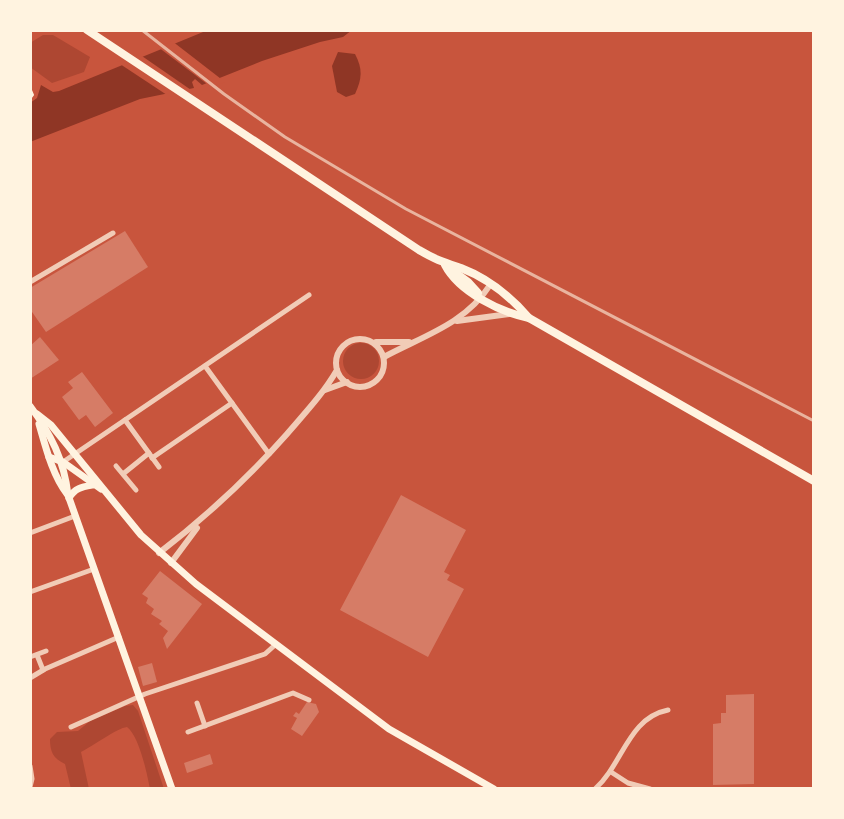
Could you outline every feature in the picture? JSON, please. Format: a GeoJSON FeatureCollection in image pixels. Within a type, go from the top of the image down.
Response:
{"type":"FeatureCollection","features":[{"type":"Feature","properties":{"kind":"highway"},"geometry":{"type":"LineString","coordinates":[[87,30],[445,265],[461,268],[511,297],[529,318]]}},
{"type":"Feature","properties":{"kind":"highway"},"geometry":{"type":"LineString","coordinates":[[445,265],[452,278],[482,298],[511,314],[529,318],[814,481]]}},
{"type":"Feature","properties":{"kind":"main road"},"geometry":{"type":"LineString","coordinates":[[30,406],[56,445],[63,462],[68,497]]}},
{"type":"Feature","properties":{"kind":"main road"},"geometry":{"type":"LineString","coordinates":[[37,414],[51,425],[105,492],[171,563],[389,729],[494,789]]}},
{"type":"Feature","properties":{"kind":"main road"},"geometry":{"type":"LineString","coordinates":[[37,414],[49,457],[68,497],[172,789]]}},
{"type":"Feature","properties":{"kind":"main road"},"geometry":{"type":"LineString","coordinates":[[49,457],[63,462],[105,492]]}},
{"type":"Feature","properties":{"kind":"main road"},"geometry":{"type":"LineString","coordinates":[[68,497],[73,491],[93,485]]}},
{"type":"Feature","properties":{"kind":"street"},"geometry":{"type":"LineString","coordinates":[[30,282],[113,233]]}},
{"type":"Feature","properties":{"kind":"street"},"geometry":{"type":"LineString","coordinates":[[384,357],[454,322],[482,298],[490,285]]}},
{"type":"Feature","properties":{"kind":"street"},"geometry":{"type":"LineString","coordinates":[[63,462],[309,295]]}},
{"type":"Feature","properties":{"kind":"street"},"geometry":{"type":"LineString","coordinates":[[454,322],[511,314]]}},
{"type":"Feature","properties":{"kind":"street"},"geometry":{"type":"LineString","coordinates":[[159,553],[201,521],[269,454],[325,390],[337,370],[338,354],[347,342],[361,338],[374,343],[413,342]]}},
{"type":"Feature","properties":{"kind":"street"},"geometry":{"type":"LineString","coordinates":[[337,370],[347,382],[362,387],[375,382],[383,371],[384,357],[374,343]]}},
{"type":"Feature","properties":{"kind":"street"},"geometry":{"type":"LineString","coordinates":[[205,366],[269,454]]}},
{"type":"Feature","properties":{"kind":"street"},"geometry":{"type":"LineString","coordinates":[[325,390],[347,382]]}},
{"type":"Feature","properties":{"kind":"street"},"geometry":{"type":"LineString","coordinates":[[123,474],[232,403]]}},
{"type":"Feature","properties":{"kind":"street"},"geometry":{"type":"LineString","coordinates":[[125,420],[159,467]]}},
{"type":"Feature","properties":{"kind":"street"},"geometry":{"type":"LineString","coordinates":[[116,466],[136,490]]}},
{"type":"Feature","properties":{"kind":"street"},"geometry":{"type":"LineString","coordinates":[[30,533],[75,516]]}},
{"type":"Feature","properties":{"kind":"street"},"geometry":{"type":"LineString","coordinates":[[171,563],[201,521]]}},
{"type":"Feature","properties":{"kind":"street"},"geometry":{"type":"LineString","coordinates":[[30,592],[94,569]]}},
{"type":"Feature","properties":{"kind":"street"},"geometry":{"type":"LineString","coordinates":[[30,678],[119,637]]}},
{"type":"Feature","properties":{"kind":"street"},"geometry":{"type":"LineString","coordinates":[[71,727],[140,697],[265,654],[275,645]]}},
{"type":"Feature","properties":{"kind":"street"},"geometry":{"type":"LineString","coordinates":[[43,670],[33,656],[46,651]]}},
{"type":"Feature","properties":{"kind":"street"},"geometry":{"type":"LineString","coordinates":[[188,732],[293,693],[309,700]]}},
{"type":"Feature","properties":{"kind":"street"},"geometry":{"type":"LineString","coordinates":[[197,703],[205,726]]}},
{"type":"Feature","properties":{"kind":"street"},"geometry":{"type":"LineString","coordinates":[[595,789],[611,772],[639,725],[653,713],[668,710]]}},
{"type":"Feature","properties":{"kind":"street"},"geometry":{"type":"LineString","coordinates":[[30,766],[30,787]]}},
{"type":"Feature","properties":{"kind":"street"},"geometry":{"type":"LineString","coordinates":[[611,772],[628,783],[650,789]]}},
{"type":"Feature","properties":{"kind":"path"},"geometry":{"type":"LineString","coordinates":[[30,88],[33,95],[30,99]]}},
{"type":"Feature","properties":{"kind":"shaded area"},"geometry":{"type":"Polygon","coordinates":[[[208,30],[352,30],[343,37],[262,61],[202,85],[195,79],[192,82],[194,88],[140,99],[30,142],[30,103],[37,98],[41,85],[53,92],[59,91],[208,30]]]}},
{"type":"Feature","properties":{"kind":"shaded area"},"geometry":{"type":"Polygon","coordinates":[[[43,35],[53,35],[90,57],[84,72],[52,83],[30,67],[30,43],[43,35]]]}},
{"type":"Feature","properties":{"kind":"shaded area"},"geometry":{"type":"Polygon","coordinates":[[[338,52],[355,54],[360,69],[355,94],[346,97],[337,92],[332,66],[338,52]]]}},
{"type":"Feature","properties":{"kind":"shaded area"},"geometry":{"type":"Polygon","coordinates":[[[361,343],[374,348],[379,361],[374,374],[361,379],[348,374],[343,361],[348,348],[361,343]]]}},
{"type":"Feature","properties":{"kind":"shaded area"},"geometry":{"type":"Polygon","coordinates":[[[133,705],[138,711],[164,789],[150,789],[139,746],[127,727],[81,752],[89,789],[71,789],[65,764],[53,754],[50,739],[57,732],[78,731],[90,721],[133,705]]]}},
{"type":"Feature","properties":{"kind":"pier"},"geometry":{"type":"Polygon","coordinates":[[[172,41],[225,82],[211,87],[158,47],[172,41]]]}},
{"type":"Feature","properties":{"kind":"pier"},"geometry":{"type":"Polygon","coordinates":[[[139,54],[194,92],[170,97],[117,62],[139,54]]]}},
{"type":"Feature","properties":{"kind":"building"},"geometry":{"type":"Polygon","coordinates":[[[125,231],[148,267],[46,332],[30,309],[30,288],[125,231]]]}},
{"type":"Feature","properties":{"kind":"building"},"geometry":{"type":"Polygon","coordinates":[[[40,337],[59,360],[30,379],[30,346],[40,337]]]}},
{"type":"Feature","properties":{"kind":"building"},"geometry":{"type":"Polygon","coordinates":[[[82,372],[113,413],[95,427],[86,415],[79,420],[62,397],[73,388],[68,382],[82,372]]]}},
{"type":"Feature","properties":{"kind":"building"},"geometry":{"type":"Polygon","coordinates":[[[401,495],[466,530],[444,572],[450,575],[447,580],[464,589],[428,657],[340,610],[401,495]]]}},
{"type":"Feature","properties":{"kind":"building"},"geometry":{"type":"Polygon","coordinates":[[[160,571],[202,604],[167,649],[163,638],[168,631],[159,624],[162,621],[151,614],[154,609],[146,603],[148,598],[142,594],[160,571]]]}},
{"type":"Feature","properties":{"kind":"building"},"geometry":{"type":"Polygon","coordinates":[[[152,663],[157,682],[143,686],[138,667],[152,663]]]}},
{"type":"Feature","properties":{"kind":"building"},"geometry":{"type":"Polygon","coordinates":[[[754,694],[754,784],[713,785],[713,724],[721,723],[721,713],[726,713],[726,695],[754,694]]]}},
{"type":"Feature","properties":{"kind":"building"},"geometry":{"type":"Polygon","coordinates":[[[307,702],[316,704],[319,712],[302,736],[291,729],[297,718],[293,716],[296,712],[299,714],[307,702]]]}},
{"type":"Feature","properties":{"kind":"building"},"geometry":{"type":"Polygon","coordinates":[[[210,754],[213,764],[187,773],[184,763],[210,754]]]}},
{"type":"Feature","properties":{"kind":"railway"},"geometry":{"type":"LineString","coordinates":[[142,30],[285,137],[406,209],[814,421]]}}]}
